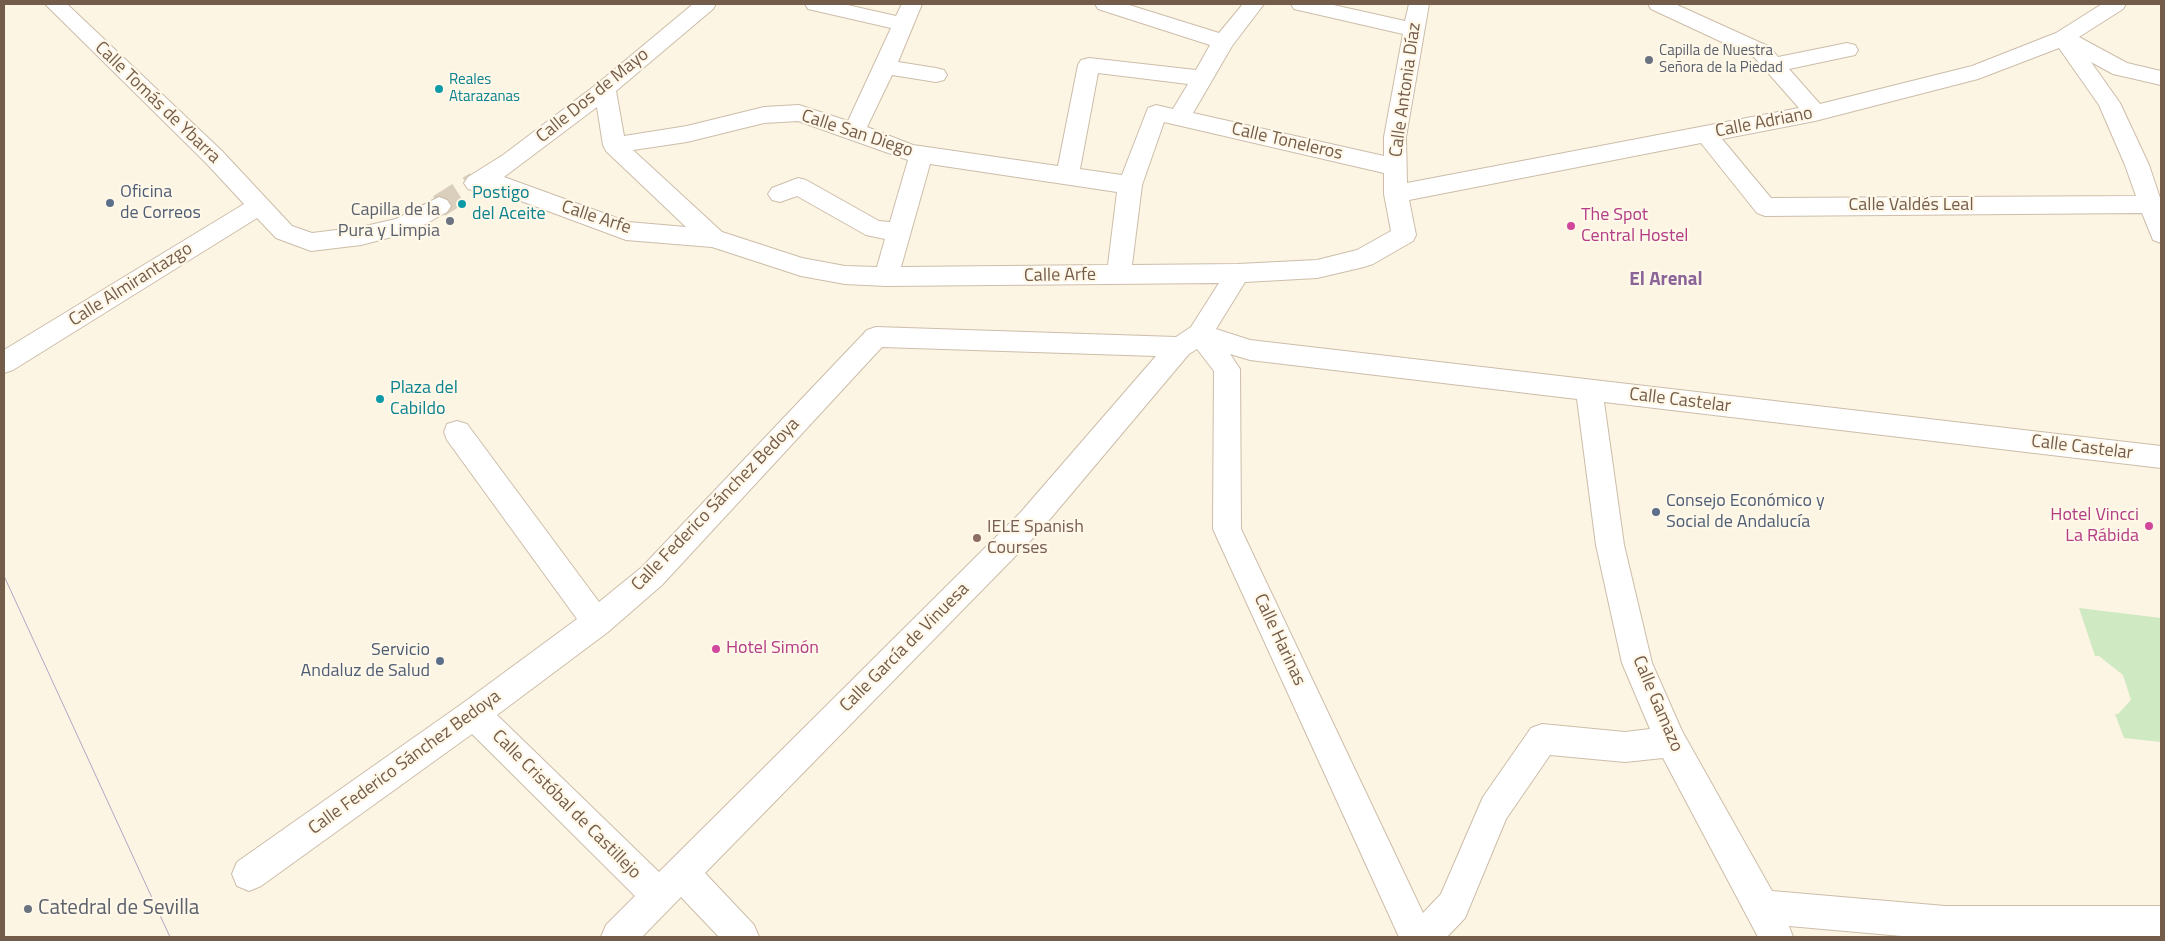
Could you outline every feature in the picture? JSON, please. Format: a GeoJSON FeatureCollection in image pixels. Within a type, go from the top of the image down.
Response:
{"type":"FeatureCollection","features":[{"type":"Feature","properties":{"kind":"street","name":"Calle Tomás de Ybarra"},"geometry":{"type":"LineString","coordinates":[[55,4],[214,157],[258,206]]}},
{"type":"Feature","properties":{"kind":"street","name":"Calle Dos de Mayo"},"geometry":{"type":"LineString","coordinates":[[479,180],[511,161],[605,89],[706,4]]}},
{"type":"Feature","properties":{"kind":"street"},"geometry":{"type":"LineString","coordinates":[[815,4],[902,24]]}},
{"type":"Feature","properties":{"kind":"street"},"geometry":{"type":"LineString","coordinates":[[854,131],[885,67],[912,4]]}},
{"type":"Feature","properties":{"kind":"street"},"geometry":{"type":"LineString","coordinates":[[1105,4],[1223,42]]}},
{"type":"Feature","properties":{"kind":"street"},"geometry":{"type":"LineString","coordinates":[[1179,118],[1223,42],[1254,4]]}},
{"type":"Feature","properties":{"kind":"street"},"geometry":{"type":"LineString","coordinates":[[1301,4],[1414,30]]}},
{"type":"Feature","properties":{"kind":"street","name":"Calle Antonia Díaz"},"geometry":{"type":"LineString","coordinates":[[1404,235],[1396,194],[1394,167],[1395,137],[1419,4]]}},
{"type":"Feature","properties":{"kind":"street"},"geometry":{"type":"LineString","coordinates":[[1658,4],[1762,52],[1815,113]]}},
{"type":"Feature","properties":{"kind":"street","name":"Calle Adriano"},"geometry":{"type":"LineString","coordinates":[[1396,194],[1815,113],[1978,72],[2063,38],[2116,4]]}},
{"type":"Feature","properties":{"kind":"street"},"geometry":{"type":"LineString","coordinates":[[2063,38],[2121,69],[2161,78]]}},
{"type":"Feature","properties":{"kind":"street"},"geometry":{"type":"LineString","coordinates":[[2063,38],[2109,103],[2137,165],[2161,234]]}},
{"type":"Feature","properties":{"kind":"street"},"geometry":{"type":"LineString","coordinates":[[1774,65],[1847,50]]}},
{"type":"Feature","properties":{"kind":"street"},"geometry":{"type":"LineString","coordinates":[[1068,177],[1089,65],[1201,78]]}},
{"type":"Feature","properties":{"kind":"street"},"geometry":{"type":"LineString","coordinates":[[885,67],[936,75]]}},
{"type":"Feature","properties":{"kind":"street"},"geometry":{"type":"LineString","coordinates":[[605,89],[614,145]]}},
{"type":"Feature","properties":{"kind":"street","name":"Calle San Diego"},"geometry":{"type":"LineString","coordinates":[[614,145],[687,134],[764,116],[799,113],[854,131],[910,153],[1130,185]]}},
{"type":"Feature","properties":{"kind":"street","name":"Calle Toneleros"},"geometry":{"type":"LineString","coordinates":[[1130,185],[1156,113],[1394,167]]}},
{"type":"Feature","properties":{"kind":"street","name":"Calle Valdés Leal"},"geometry":{"type":"LineString","coordinates":[[1706,134],[1765,207],[2151,204]]}},
{"type":"Feature","properties":{"kind":"street","name":"Calle Arfe"},"geometry":{"type":"LineString","coordinates":[[614,145],[713,238]]}},
{"type":"Feature","properties":{"kind":"street"},"geometry":{"type":"LineString","coordinates":[[886,277],[921,154]]}},
{"type":"Feature","properties":{"kind":"street"},"geometry":{"type":"LineString","coordinates":[[2137,165],[2161,169]]}},
{"type":"Feature","properties":{"kind":"street","name":"Calle Arfe"},"geometry":{"type":"LineString","coordinates":[[479,180],[626,231],[713,238],[801,267],[845,275],[886,277],[1119,275],[1238,273],[1317,269],[1364,258],[1404,235]]}},
{"type":"Feature","properties":{"kind":"street"},"geometry":{"type":"LineString","coordinates":[[1119,275],[1130,185]]}},
{"type":"Feature","properties":{"kind":"street"},"geometry":{"type":"LineString","coordinates":[[780,194],[798,186],[874,230],[899,232]]}},
{"type":"Feature","properties":{"kind":"street"},"geometry":{"type":"LineString","coordinates":[[258,206],[284,232],[310,242],[361,236],[403,226],[439,206]]}},
{"type":"Feature","properties":{"kind":"street","name":"Calle Almirantazgo"},"geometry":{"type":"LineString","coordinates":[[4,364],[258,206]]}},
{"type":"Feature","properties":{"kind":"street","name":"Calle García de Vinuesa"},"geometry":{"type":"LineString","coordinates":[[618,937],[1030,522],[1190,341],[1238,273]]}},
{"type":"Feature","properties":{"kind":"street","name":"Calle Federico Sánchez Bedoya"},"geometry":{"type":"LineString","coordinates":[[249,874],[474,714],[597,622],[652,576],[876,337],[1190,341]]}},
{"type":"Feature","properties":{"kind":"street","name":"Calle Castelar"},"geometry":{"type":"LineString","coordinates":[[1190,341],[1250,350],[2161,457]]}},
{"type":"Feature","properties":{"kind":"street","name":"Calle Harinas"},"geometry":{"type":"LineString","coordinates":[[1190,341],[1228,369],[1227,529],[1417,937]]}},
{"type":"Feature","properties":{"kind":"street","name":"Calle Gamazo"},"geometry":{"type":"LineString","coordinates":[[1589,390],[1610,544],[1637,663],[1671,742],[1762,907],[1776,937]]}},
{"type":"Feature","properties":{"kind":"street"},"geometry":{"type":"LineString","coordinates":[[457,432],[597,622]]}},
{"type":"Feature","properties":{"kind":"street","name":"Calle Cristóbal de Castillejo"},"geometry":{"type":"LineString","coordinates":[[474,714],[659,896]]}},
{"type":"Feature","properties":{"kind":"street"},"geometry":{"type":"LineString","coordinates":[[1424,937],[1453,906],[1494,808],[1542,739],[1625,747],[1671,742]]}},
{"type":"Feature","properties":{"kind":"street"},"geometry":{"type":"LineString","coordinates":[[682,873],[742,937]]}},
{"type":"Feature","properties":{"kind":"street"},"geometry":{"type":"LineString","coordinates":[[1762,907],[1945,923],[2161,923]]}},
{"type":"Feature","properties":{"kind":"green space"},"geometry":{"type":"Polygon","coordinates":[[[2079,608],[2161,618],[2161,742],[2124,738],[2115,714],[2118,714],[2131,700],[2123,675],[2099,656],[2095,656],[2079,608]]]}},
{"type":"Feature","properties":{"kind":"tunnel"},"geometry":{"type":"LineString","coordinates":[[439,206],[476,183]]}},
{"type":"Feature","properties":{"kind":"tram line"},"geometry":{"type":"LineString","coordinates":[[4,576],[170,937]]}},
{"type":"Feature","properties":{"kind":"place","name":"Capilla de Nuestra Señora de la Piedad"},"geometry":{"type":"Point","coordinates":[1649,60]}},
{"type":"Feature","properties":{"kind":"place","name":"Reales Atarazanas"},"geometry":{"type":"Point","coordinates":[439,89]}},
{"type":"Feature","properties":{"kind":"place","name":"Oficina de Correos"},"geometry":{"type":"Point","coordinates":[110,203]}},
{"type":"Feature","properties":{"kind":"place","name":"Postigo del Aceite"},"geometry":{"type":"Point","coordinates":[462,204]}},
{"type":"Feature","properties":{"kind":"place","name":"Capilla de la Pura y Limpia"},"geometry":{"type":"Point","coordinates":[450,221]}},
{"type":"Feature","properties":{"kind":"place","name":"The Spot Central Hostel"},"geometry":{"type":"Point","coordinates":[1571,226]}},
{"type":"Feature","properties":{"kind":"place","name":"Plaza del Cabildo"},"geometry":{"type":"Point","coordinates":[380,399]}},
{"type":"Feature","properties":{"kind":"place","name":"Consejo Económico y Social de Andalucía"},"geometry":{"type":"Point","coordinates":[1656,512]}},
{"type":"Feature","properties":{"kind":"place","name":"Hotel Vincci La Rábida"},"geometry":{"type":"Point","coordinates":[2149,526]}},
{"type":"Feature","properties":{"kind":"place","name":"IELE Spanish Courses"},"geometry":{"type":"Point","coordinates":[977,538]}},
{"type":"Feature","properties":{"kind":"place","name":"Hotel Simón"},"geometry":{"type":"Point","coordinates":[716,649]}},
{"type":"Feature","properties":{"kind":"place","name":"Servicio Andaluz de Salud"},"geometry":{"type":"Point","coordinates":[440,661]}},
{"type":"Feature","properties":{"kind":"place","name":"Catedral de Sevilla"},"geometry":{"type":"Point","coordinates":[28,909]}},
{"type":"Feature","properties":{"kind":"district","name":"El Arenal"},"geometry":{"type":"Point","coordinates":[1666,280]}}]}
